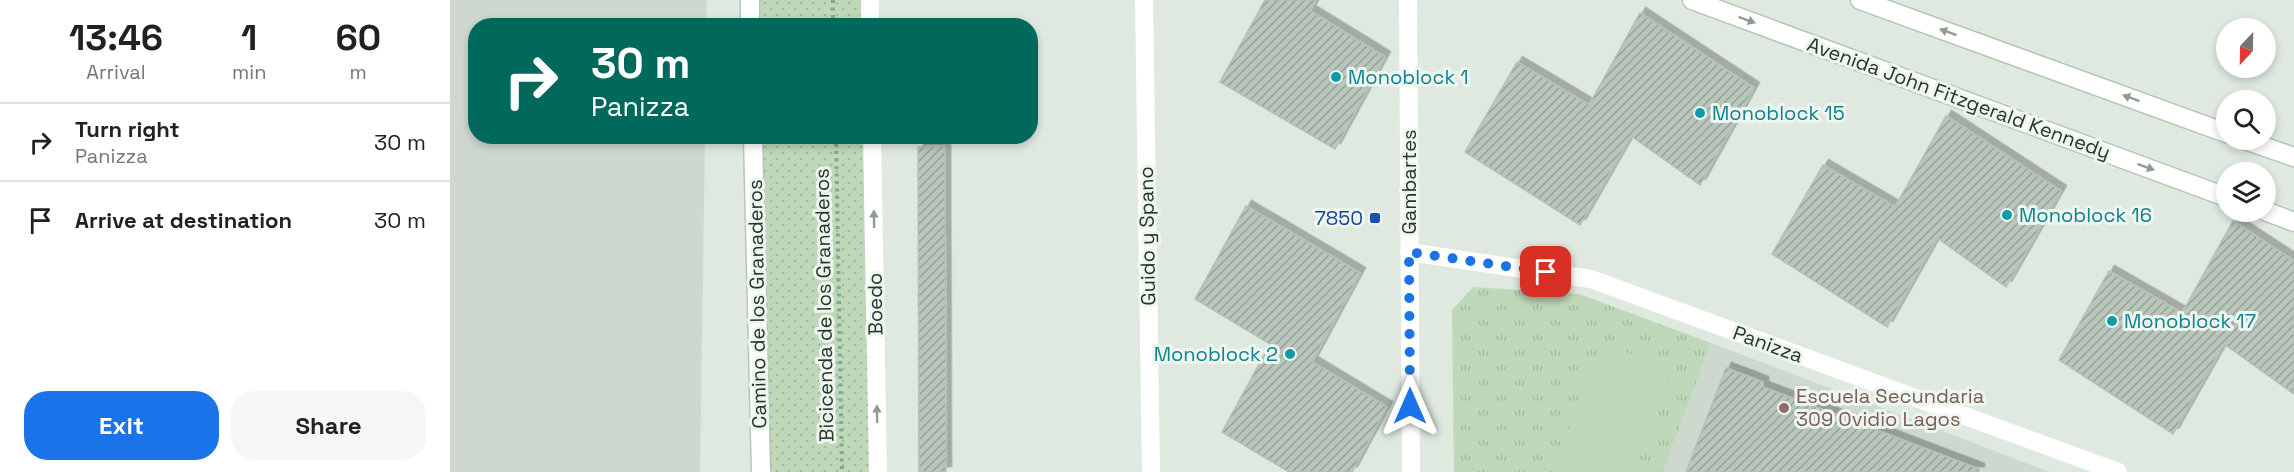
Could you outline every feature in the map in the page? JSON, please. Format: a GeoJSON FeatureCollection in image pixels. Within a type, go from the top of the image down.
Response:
{"type":"FeatureCollection","features":[{"type":"Feature","properties":{"kind":"street"},"geometry":{"type":"LineString","coordinates":[[750,0],[750,18]]}},
{"type":"Feature","properties":{"kind":"street"},"geometry":{"type":"LineString","coordinates":[[870,0],[870,18]]}},
{"type":"Feature","properties":{"kind":"street","name":"Guido y Spano"},"geometry":{"type":"LineString","coordinates":[[1144,0],[1151,472]]}},
{"type":"Feature","properties":{"kind":"street","name":"Gambartes"},"geometry":{"type":"LineString","coordinates":[[1407,0],[1411,472]]}},
{"type":"Feature","properties":{"kind":"street","name":"Avenida John Fitzgerald Kennedy"},"geometry":{"type":"LineString","coordinates":[[1692,0],[2216,192]]}},
{"type":"Feature","properties":{"kind":"street"},"geometry":{"type":"LineString","coordinates":[[1860,0],[2216,129]]}},
{"type":"Feature","properties":{"kind":"street","name":"Camino de los Granaderos"},"geometry":{"type":"LineString","coordinates":[[753,144],[761,472]]}},
{"type":"Feature","properties":{"kind":"street","name":"Boedo"},"geometry":{"type":"LineString","coordinates":[[872,144],[878,472]]}},
{"type":"Feature","properties":{"kind":"street"},"geometry":{"type":"LineString","coordinates":[[2274,150],[2294,157]]}},
{"type":"Feature","properties":{"kind":"street"},"geometry":{"type":"LineString","coordinates":[[2276,215],[2294,222]]}},
{"type":"Feature","properties":{"kind":"street","name":"Panizza"},"geometry":{"type":"LineString","coordinates":[[1409,252],[1591,279],[2118,472]]}},
{"type":"Feature","properties":{"kind":"path"},"geometry":{"type":"LineString","coordinates":[[833,0],[833,18]]}},
{"type":"Feature","properties":{"kind":"path","name":"Bicicenda de los Granaderos"},"geometry":{"type":"LineString","coordinates":[[836,144],[842,472]]}},
{"type":"Feature","properties":{"kind":"shaded area"},"geometry":{"type":"Polygon","coordinates":[[[450,0],[707,0],[706,18],[468,18],[468,144],[705,144],[700,472],[450,472],[450,0]]]}},
{"type":"Feature","properties":{"kind":"shaded area","name":"Escuela Secundaria 309 Ovidio Lagos"},"geometry":{"type":"Polygon","coordinates":[[[1711,343],[2050,472],[1663,472],[1711,343]]]}},
{"type":"Feature","properties":{"kind":"green space"},"geometry":{"type":"Polygon","coordinates":[[[750,0],[870,0],[870,18],[750,18],[750,0]]]}},
{"type":"Feature","properties":{"kind":"green space"},"geometry":{"type":"Polygon","coordinates":[[[753,144],[872,144],[878,472],[761,472],[753,144]]]}},
{"type":"Feature","properties":{"kind":"green space"},"geometry":{"type":"Polygon","coordinates":[[[1473,287],[1579,294],[1711,343],[1663,472],[1454,472],[1452,310],[1473,287]]]}},
{"type":"Feature","properties":{"kind":"green space"},"geometry":{"type":"Polygon","coordinates":[[[1602,343],[1673,369],[1634,472],[1553,472],[1602,343]]]}},
{"type":"Feature","properties":{"kind":"building","name":"Monoblock 1"},"geometry":{"type":"Polygon","coordinates":[[[1265,0],[1316,0],[1310,11],[1385,57],[1335,149],[1220,82],[1265,0]]]}},
{"type":"Feature","properties":{"kind":"building","name":"Monoblock 15"},"geometry":{"type":"Polygon","coordinates":[[[1640,13],[1754,88],[1700,185],[1631,136],[1580,225],[1465,152],[1517,62],[1589,105],[1640,13]]]}},
{"type":"Feature","properties":{"kind":"building","name":"Monoblock 16"},"geometry":{"type":"Polygon","coordinates":[[[1946,116],[2061,191],[2006,287],[1937,238],[1887,327],[1772,254],[1823,165],[1895,207],[1946,116]]]}},
{"type":"Feature","properties":{"kind":"building"},"geometry":{"type":"Polygon","coordinates":[[[945,146],[946,472],[919,472],[918,147],[945,146]]]}},
{"type":"Feature","properties":{"kind":"building","name":"Monoblock 2"},"geometry":{"type":"Polygon","coordinates":[[[1246,206],[1360,273],[1312,362],[1387,407],[1352,472],[1289,472],[1222,432],[1270,344],[1195,299],[1246,206]]]}},
{"type":"Feature","properties":{"kind":"building","name":"Monoblock 17"},"geometry":{"type":"Polygon","coordinates":[[[2232,222],[2294,261],[2294,394],[2224,344],[2173,434],[2059,360],[2109,271],[2182,313],[2232,222]]]}},
{"type":"Feature","properties":{"kind":"building","name":"Escuela Secundaria 309 Ovidio Lagos"},"geometry":{"type":"Polygon","coordinates":[[[1726,368],[1763,382],[1763,387],[1979,469],[1979,472],[1686,472],[1726,368]]]}},
{"type":"Feature","properties":{"kind":"place","name":"Monoblock 1"},"geometry":{"type":"Point","coordinates":[1336,77]}},
{"type":"Feature","properties":{"kind":"place","name":"Monoblock 15"},"geometry":{"type":"Point","coordinates":[1700,113]}},
{"type":"Feature","properties":{"kind":"place","name":"Monoblock 16"},"geometry":{"type":"Point","coordinates":[2007,215]}},
{"type":"Feature","properties":{"kind":"place","name":"7850"},"geometry":{"type":"Point","coordinates":[1375,218]}},
{"type":"Feature","properties":{"kind":"place","name":"Monoblock 17"},"geometry":{"type":"Point","coordinates":[2112,321]}},
{"type":"Feature","properties":{"kind":"place","name":"Monoblock 2"},"geometry":{"type":"Point","coordinates":[1290,354]}},
{"type":"Feature","properties":{"kind":"place","name":"Escuela Secundaria 309 Ovidio Lagos"},"geometry":{"type":"Point","coordinates":[1784,408]}},
{"type":"Feature","properties":{"kind":"route"},"geometry":{"type":"LineString","coordinates":[[1410,406],[1409,252],[1546,272]]}}]}
